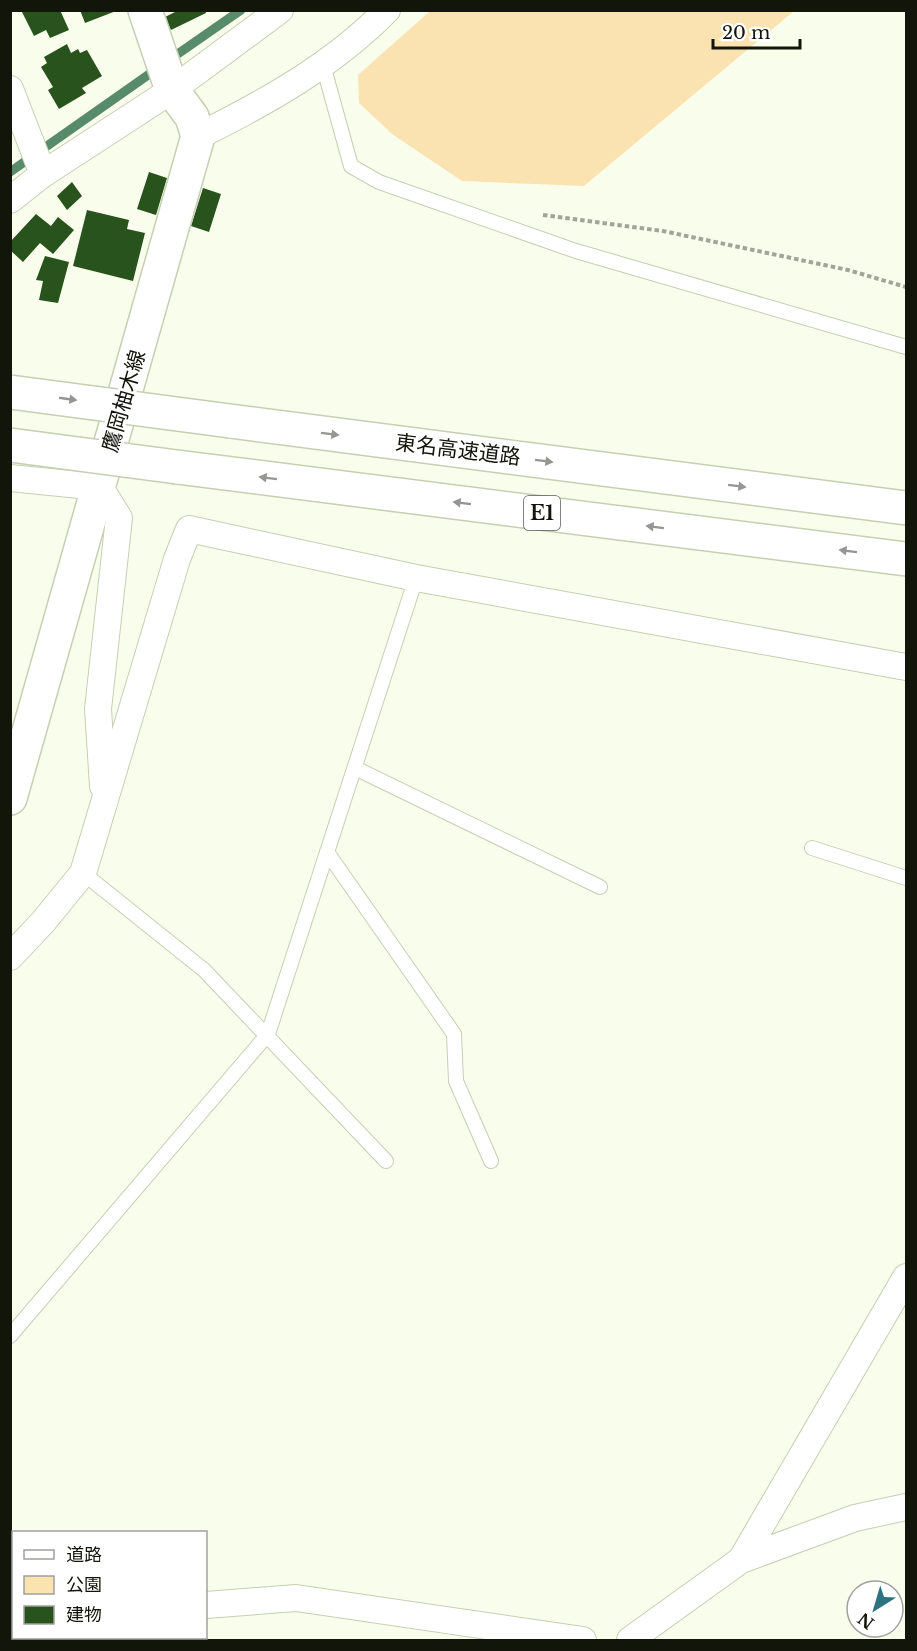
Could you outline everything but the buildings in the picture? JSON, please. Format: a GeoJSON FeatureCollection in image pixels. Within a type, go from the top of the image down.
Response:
{"type":"FeatureCollection","features":[{"type":"Feature","properties":{"kind":"main road"},"geometry":{"type":"LineString","coordinates":[[145,10],[172,90],[192,117],[198,136]]}},
{"type":"Feature","properties":{"kind":"main road","name":"鷹岡柚木線"},"geometry":{"type":"LineString","coordinates":[[10,798],[198,136]]}},
{"type":"Feature","properties":{"kind":"main road","name":"東名高速道路"},"geometry":{"type":"LineString","coordinates":[[10,392],[906,508]]}},
{"type":"Feature","properties":{"kind":"main road","name":"E1"},"geometry":{"type":"LineString","coordinates":[[10,445],[906,559]]}},
{"type":"Feature","properties":{"kind":"street"},"geometry":{"type":"LineString","coordinates":[[10,200],[43,174],[172,90],[280,10]]}},
{"type":"Feature","properties":{"kind":"street"},"geometry":{"type":"LineString","coordinates":[[198,136],[257,107],[323,65],[387,10]]}},
{"type":"Feature","properties":{"kind":"street"},"geometry":{"type":"LineString","coordinates":[[10,89],[43,174]]}},
{"type":"Feature","properties":{"kind":"street"},"geometry":{"type":"LineString","coordinates":[[10,478],[100,487],[119,518],[98,709],[104,801]]}},
{"type":"Feature","properties":{"kind":"street"},"geometry":{"type":"LineString","coordinates":[[10,957],[43,922],[83,873],[177,559],[189,529],[417,578],[906,667]]}},
{"type":"Feature","properties":{"kind":"street"},"geometry":{"type":"LineString","coordinates":[[741,1560],[906,1277]]}},
{"type":"Feature","properties":{"kind":"street"},"geometry":{"type":"LineString","coordinates":[[630,1641],[741,1560],[855,1518],[906,1507]]}},
{"type":"Feature","properties":{"kind":"street"},"geometry":{"type":"LineString","coordinates":[[207,1605],[296,1598],[583,1641]]}},
{"type":"Feature","properties":{"kind":"lane"},"geometry":{"type":"LineString","coordinates":[[323,65],[351,166],[379,182],[576,251],[906,347]]}},
{"type":"Feature","properties":{"kind":"lane"},"geometry":{"type":"LineString","coordinates":[[10,1336],[268,1034],[417,578]]}},
{"type":"Feature","properties":{"kind":"lane"},"geometry":{"type":"LineString","coordinates":[[354,768],[600,887]]}},
{"type":"Feature","properties":{"kind":"lane"},"geometry":{"type":"LineString","coordinates":[[812,848],[906,878]]}},
{"type":"Feature","properties":{"kind":"lane"},"geometry":{"type":"LineString","coordinates":[[327,852],[454,1034],[456,1081],[491,1161]]}},
{"type":"Feature","properties":{"kind":"lane"},"geometry":{"type":"LineString","coordinates":[[83,873],[204,970],[268,1034],[387,1161]]}},
{"type":"Feature","properties":{"kind":"path"},"geometry":{"type":"LineString","coordinates":[[541,215],[663,231],[848,270],[906,287]]}},
{"type":"Feature","properties":{"kind":"green space"},"geometry":{"type":"Polygon","coordinates":[[[430,11],[794,11],[584,186],[462,181],[392,134],[359,103],[358,75],[430,11]]]}},
{"type":"Feature","properties":{"kind":"waterway"},"geometry":{"type":"LineString","coordinates":[[169,60],[241,10]]}},
{"type":"Feature","properties":{"kind":"waterway"},"geometry":{"type":"LineString","coordinates":[[10,172],[158,68]]}}]}
